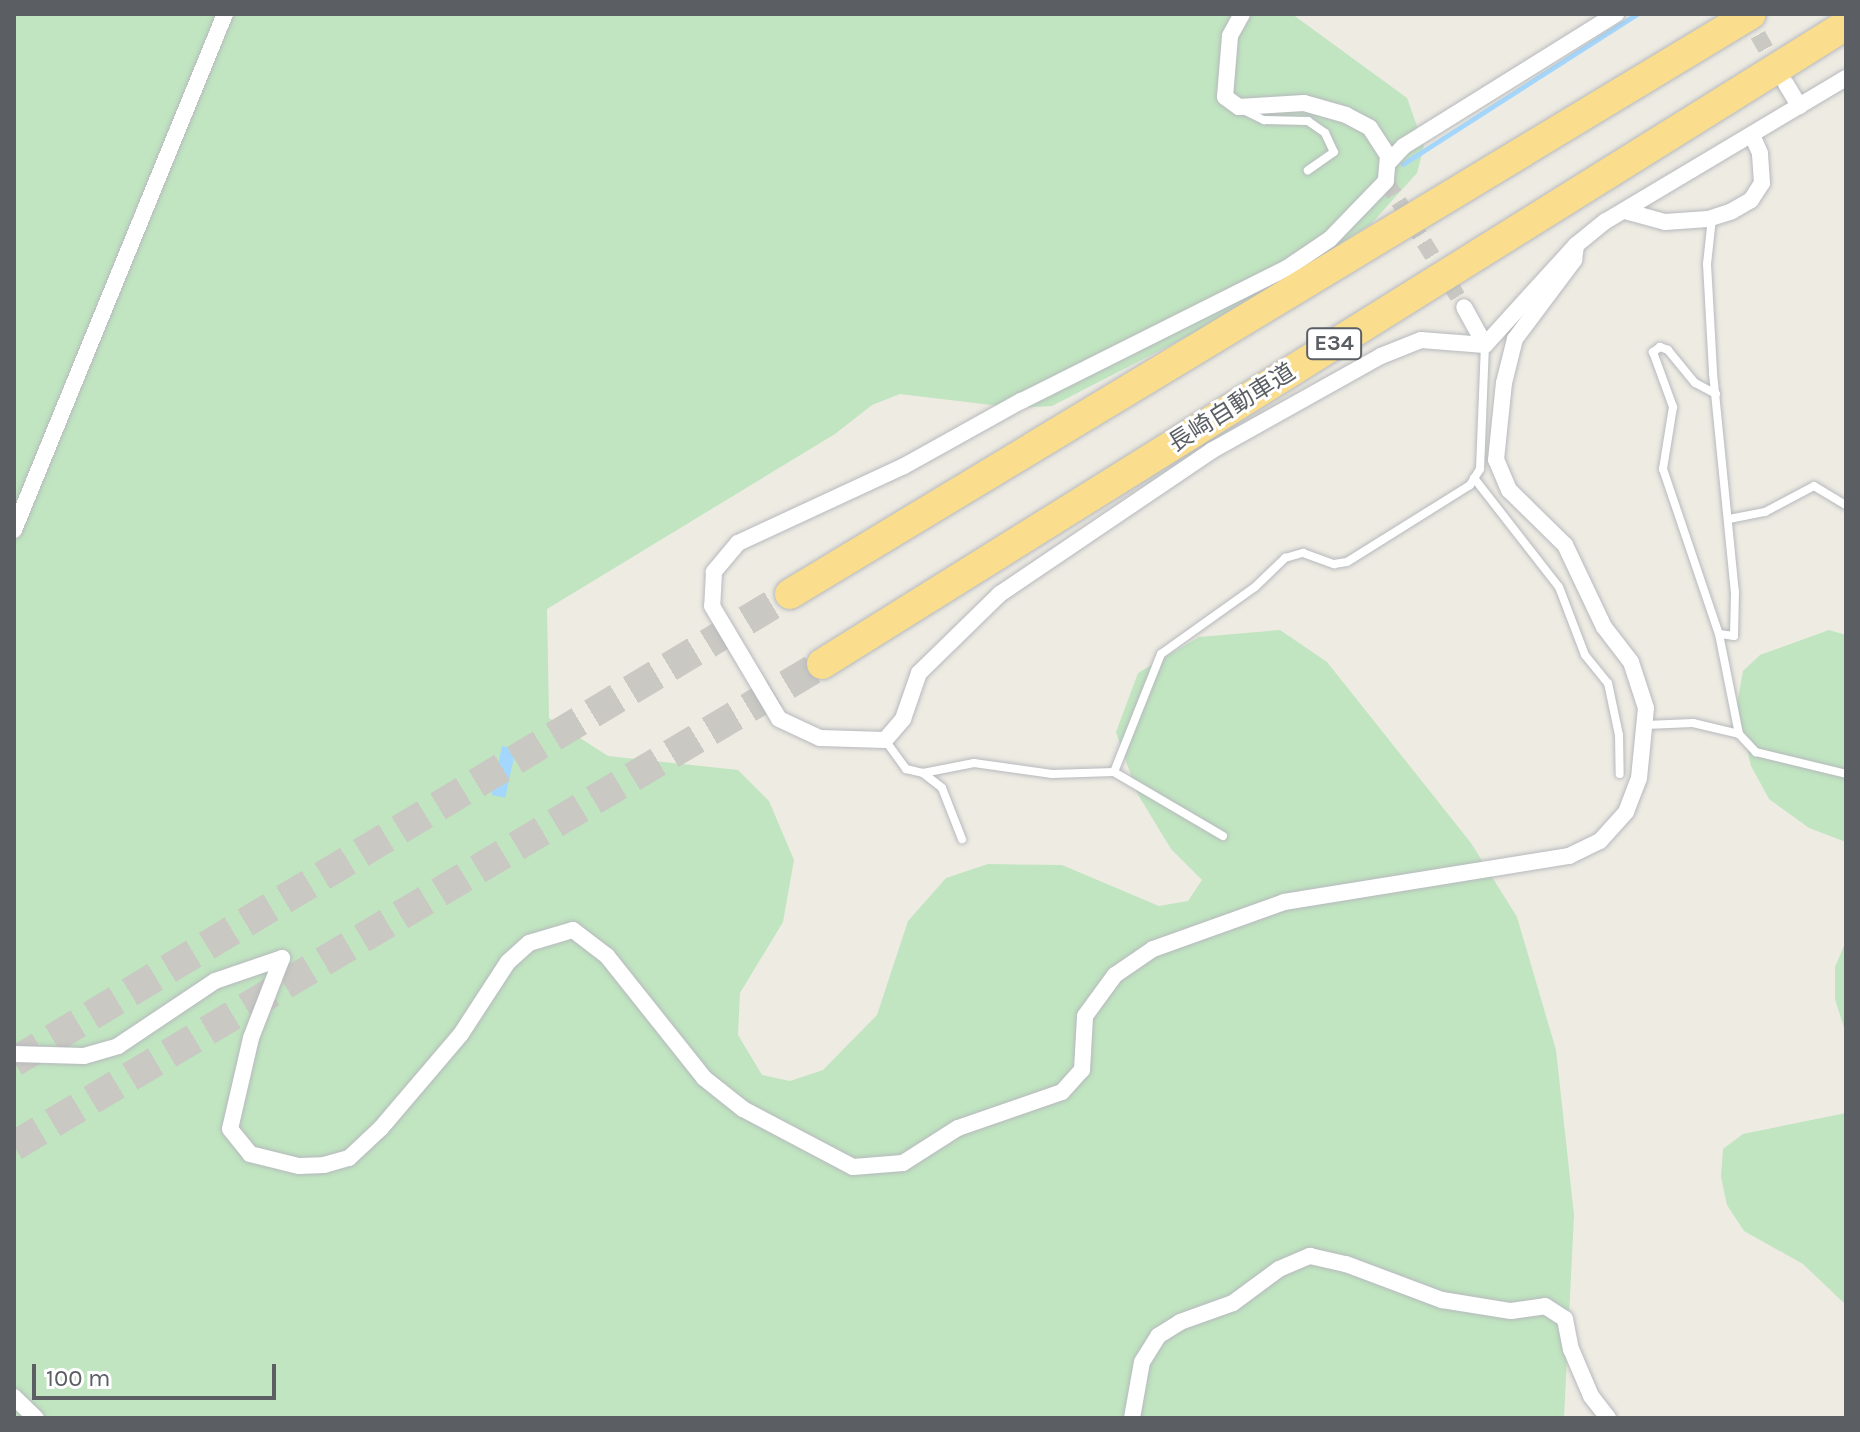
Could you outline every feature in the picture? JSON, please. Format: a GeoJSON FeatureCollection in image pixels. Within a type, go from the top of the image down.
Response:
{"type":"FeatureCollection","features":[{"type":"Feature","properties":{"kind":"highway"},"geometry":{"type":"LineString","coordinates":[[790,594],[1751,14]]}},
{"type":"Feature","properties":{"kind":"highway","name":"長崎自動車道"},"geometry":{"type":"LineString","coordinates":[[822,664],[1846,25]]}},
{"type":"Feature","properties":{"kind":"street"},"geometry":{"type":"LineString","coordinates":[[14,530],[225,14]]}},
{"type":"Feature","properties":{"kind":"street"},"geometry":{"type":"LineString","coordinates":[[1242,14],[1230,36],[1223,76],[1225,97],[1239,107],[1304,103],[1346,115],[1370,128],[1388,163],[1386,181],[1330,239],[1287,268],[1021,401],[904,466],[738,543],[714,572],[712,606],[779,719],[820,738],[885,740],[903,719],[919,673],[1000,594],[1211,451],[1381,356],[1421,340],[1485,345]]}},
{"type":"Feature","properties":{"kind":"street"},"geometry":{"type":"LineString","coordinates":[[1388,163],[1404,146],[1616,14]]}},
{"type":"Feature","properties":{"kind":"street"},"geometry":{"type":"LineString","coordinates":[[1485,345],[1576,245],[1625,211],[1846,78]]}},
{"type":"Feature","properties":{"kind":"street"},"geometry":{"type":"LineString","coordinates":[[1786,84],[1799,106]]}},
{"type":"Feature","properties":{"kind":"street"},"geometry":{"type":"LineString","coordinates":[[1625,211],[1665,222],[1712,218],[1751,200],[1762,183],[1760,153],[1752,135]]}},
{"type":"Feature","properties":{"kind":"street"},"geometry":{"type":"LineString","coordinates":[[14,1054],[84,1056],[118,1046],[215,981],[282,958],[251,1038],[230,1129],[250,1154],[299,1166],[324,1165],[349,1158],[381,1128],[461,1034],[508,962],[529,943],[573,930],[607,956],[704,1078],[743,1109],[853,1167],[903,1163],[958,1128],[1062,1092],[1082,1070],[1085,1016],[1115,975],[1153,949],[1284,902],[1569,856],[1600,841],[1626,812],[1639,778],[1646,725],[1631,662],[1604,627],[1565,545],[1509,490],[1496,460],[1504,383],[1515,339],[1574,260],[1576,245]]}},
{"type":"Feature","properties":{"kind":"street"},"geometry":{"type":"LineString","coordinates":[[1464,307],[1485,345]]}},
{"type":"Feature","properties":{"kind":"street"},"geometry":{"type":"LineString","coordinates":[[1132,1418],[1142,1362],[1158,1336],[1180,1322],[1233,1303],[1279,1269],[1310,1256],[1346,1264],[1442,1300],[1511,1311],[1545,1306],[1565,1319],[1571,1349],[1591,1396],[1608,1418]]}},
{"type":"Feature","properties":{"kind":"street"},"geometry":{"type":"LineString","coordinates":[[14,1397],[36,1418]]}},
{"type":"Feature","properties":{"kind":"lane"},"geometry":{"type":"LineString","coordinates":[[1239,107],[1264,120],[1308,121],[1325,133],[1334,152],[1308,170]]}},
{"type":"Feature","properties":{"kind":"lane"},"geometry":{"type":"LineString","coordinates":[[1712,218],[1707,264],[1729,519],[1734,636],[1719,634]]}},
{"type":"Feature","properties":{"kind":"lane"},"geometry":{"type":"LineString","coordinates":[[1114,772],[1161,654],[1255,587],[1285,558],[1303,553],[1334,564],[1347,562],[1474,478],[1480,469],[1485,345]]}},
{"type":"Feature","properties":{"kind":"lane"},"geometry":{"type":"LineString","coordinates":[[1716,394],[1695,383],[1668,350],[1660,347],[1653,352],[1673,407],[1663,469],[1719,634],[1739,734],[1756,752],[1846,774]]}},
{"type":"Feature","properties":{"kind":"lane"},"geometry":{"type":"LineString","coordinates":[[1474,478],[1559,587],[1585,655],[1608,683],[1619,735],[1620,774]]}},
{"type":"Feature","properties":{"kind":"lane"},"geometry":{"type":"LineString","coordinates":[[1729,519],[1765,512],[1814,486],[1846,505]]}},
{"type":"Feature","properties":{"kind":"lane"},"geometry":{"type":"LineString","coordinates":[[1646,725],[1693,723],[1739,734]]}},
{"type":"Feature","properties":{"kind":"lane"},"geometry":{"type":"LineString","coordinates":[[885,740],[906,769],[923,773],[974,763],[1052,774],[1114,772],[1223,836]]}},
{"type":"Feature","properties":{"kind":"lane"},"geometry":{"type":"LineString","coordinates":[[923,773],[942,788],[962,839]]}},
{"type":"Feature","properties":{"kind":"green space"},"geometry":{"type":"Polygon","coordinates":[[[14,14],[1292,14],[1407,98],[1424,146],[1417,173],[1371,224],[1223,318],[1052,406],[1016,408],[900,394],[872,405],[835,434],[547,609],[549,718],[608,756],[738,770],[769,801],[794,860],[783,922],[740,993],[738,1035],[762,1075],[790,1081],[823,1070],[877,1015],[908,921],[946,878],[988,864],[1062,865],[1159,906],[1188,901],[1202,880],[1171,849],[1137,793],[1116,732],[1138,673],[1199,637],[1280,630],[1327,662],[1471,843],[1517,917],[1556,1050],[1574,1215],[1564,1418],[14,1418],[14,14]]]}},
{"type":"Feature","properties":{"kind":"green space"},"geometry":{"type":"Polygon","coordinates":[[[1829,630],[1846,635],[1846,842],[1809,828],[1769,799],[1751,766],[1737,705],[1743,671],[1760,655],[1829,630]]]}},
{"type":"Feature","properties":{"kind":"green space"},"geometry":{"type":"Polygon","coordinates":[[[1846,941],[1846,1034],[1835,999],[1835,967],[1846,941]]]}},
{"type":"Feature","properties":{"kind":"green space"},"geometry":{"type":"Polygon","coordinates":[[[1846,1113],[1846,1305],[1803,1264],[1744,1231],[1727,1205],[1721,1177],[1723,1149],[1743,1134],[1846,1113]]]}},
{"type":"Feature","properties":{"kind":"water"},"geometry":{"type":"Polygon","coordinates":[[[502,746],[516,749],[505,798],[492,795],[502,746]]]}},
{"type":"Feature","properties":{"kind":"waterway"},"geometry":{"type":"LineString","coordinates":[[1403,164],[1637,14]]}},
{"type":"Feature","properties":{"kind":"tunnel"},"geometry":{"type":"LineString","coordinates":[[1746,14],[1779,72]]}},
{"type":"Feature","properties":{"kind":"tunnel"},"geometry":{"type":"LineString","coordinates":[[1386,181],[1464,307]]}},
{"type":"Feature","properties":{"kind":"tunnel"},"geometry":{"type":"LineString","coordinates":[[14,1062],[790,594]]}},
{"type":"Feature","properties":{"kind":"tunnel"},"geometry":{"type":"LineString","coordinates":[[14,1146],[822,664]]}}]}
